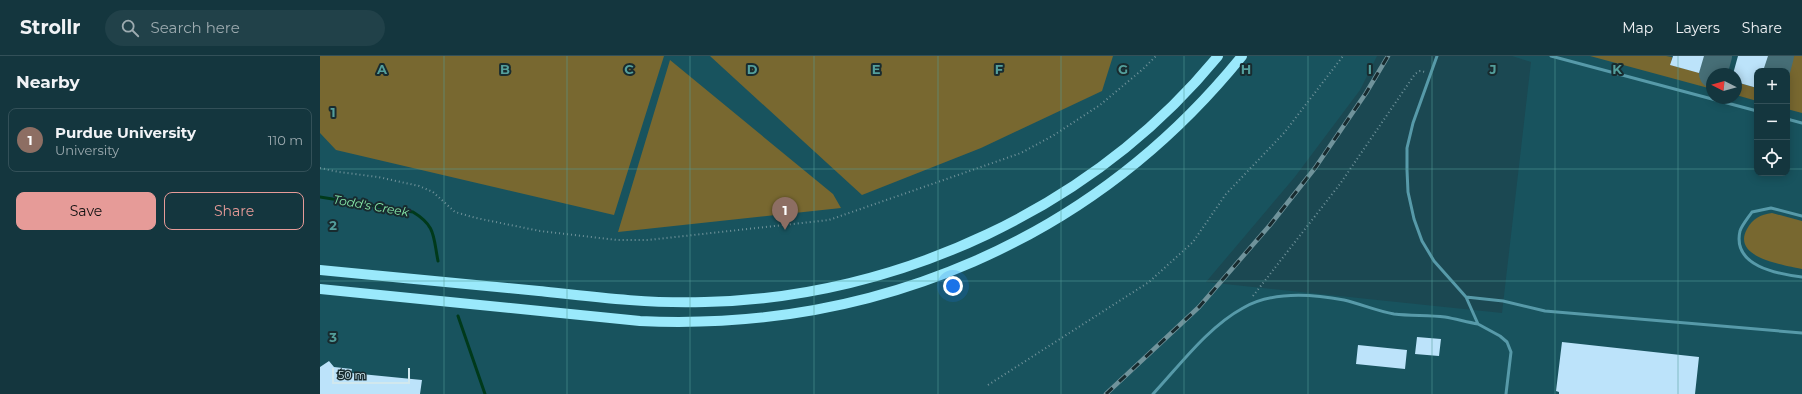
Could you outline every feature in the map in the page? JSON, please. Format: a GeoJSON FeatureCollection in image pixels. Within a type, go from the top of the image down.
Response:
{"type":"FeatureCollection","features":[{"type":"Feature","properties":{"kind":"main road"},"geometry":{"type":"LineString","coordinates":[[320,270],[596,297],[675,303],[761,299],[828,288],[901,269],[946,254],[1038,208],[1086,176],[1130,143],[1170,108],[1218,56]]}},
{"type":"Feature","properties":{"kind":"main road"},"geometry":{"type":"LineString","coordinates":[[320,289],[632,320],[675,322],[754,319],[829,308],[906,288],[996,251],[1042,227],[1092,196],[1138,161],[1180,125],[1242,56]]}},
{"type":"Feature","properties":{"kind":"lane"},"geometry":{"type":"LineString","coordinates":[[1437,56],[1413,123],[1407,148],[1408,192],[1414,219],[1422,241],[1434,261],[1466,297],[1478,324]]}},
{"type":"Feature","properties":{"kind":"lane"},"geometry":{"type":"LineString","coordinates":[[1551,56],[1754,110]]}},
{"type":"Feature","properties":{"kind":"lane"},"geometry":{"type":"LineString","coordinates":[[1790,120],[1802,123]]}},
{"type":"Feature","properties":{"kind":"lane"},"geometry":{"type":"LineString","coordinates":[[1802,216],[1771,208],[1752,212],[1740,230],[1739,242],[1744,256],[1758,266],[1784,275],[1802,277]]}},
{"type":"Feature","properties":{"kind":"lane"},"geometry":{"type":"LineString","coordinates":[[1153,394],[1192,352],[1225,320],[1252,303],[1283,296],[1317,296],[1344,300],[1394,314],[1445,317],[1478,324],[1500,336],[1507,342],[1511,352],[1506,394]]}},
{"type":"Feature","properties":{"kind":"lane"},"geometry":{"type":"LineString","coordinates":[[1466,297],[1504,301],[1545,311],[1802,333]]}},
{"type":"Feature","properties":{"kind":"path"},"geometry":{"type":"LineString","coordinates":[[320,168],[378,177],[419,186],[433,192],[455,212],[476,218],[540,231],[617,240],[655,240],[829,220],[1021,153],[1054,135],[1100,105],[1144,69],[1156,56]]}},
{"type":"Feature","properties":{"kind":"path"},"geometry":{"type":"LineString","coordinates":[[988,385],[1149,282],[1193,242],[1226,194],[1284,133],[1343,56]]}},
{"type":"Feature","properties":{"kind":"path"},"geometry":{"type":"LineString","coordinates":[[1252,303],[1253,295],[1340,184],[1416,74],[1420,71],[1430,72]]}},
{"type":"Feature","properties":{"kind":"shaded area"},"geometry":{"type":"Polygon","coordinates":[[[320,56],[1377,56],[1360,90],[1294,178],[1206,282],[1502,313],[1531,62],[1512,56],[1802,56],[1802,394],[320,394],[320,56]]]}},
{"type":"Feature","properties":{"kind":"shaded area"},"geometry":{"type":"Polygon","coordinates":[[[320,56],[664,56],[614,215],[336,150],[320,133],[320,56]]]}},
{"type":"Feature","properties":{"kind":"shaded area"},"geometry":{"type":"Polygon","coordinates":[[[710,56],[1113,56],[1102,91],[981,148],[862,195],[710,56]]]}},
{"type":"Feature","properties":{"kind":"shaded area"},"geometry":{"type":"Polygon","coordinates":[[[1590,56],[1672,57],[1671,65],[1706,74],[1706,87],[1590,56]]]}},
{"type":"Feature","properties":{"kind":"shaded area"},"geometry":{"type":"Polygon","coordinates":[[[1787,56],[1802,56],[1802,113],[1790,110],[1790,68],[1784,68],[1787,56]]]}},
{"type":"Feature","properties":{"kind":"shaded area"},"geometry":{"type":"Polygon","coordinates":[[[670,60],[833,194],[841,208],[618,232],[670,60]]]}},
{"type":"Feature","properties":{"kind":"shaded area"},"geometry":{"type":"Polygon","coordinates":[[[1742,84],[1754,87],[1754,100],[1742,97],[1742,84]]]}},
{"type":"Feature","properties":{"kind":"shaded area"},"geometry":{"type":"Polygon","coordinates":[[[1772,213],[1802,221],[1802,269],[1772,262],[1753,253],[1746,247],[1744,239],[1749,225],[1757,218],[1772,213]]]}},
{"type":"Feature","properties":{"kind":"building"},"geometry":{"type":"Polygon","coordinates":[[[1673,56],[1704,56],[1699,73],[1670,65],[1673,56]]]}},
{"type":"Feature","properties":{"kind":"building"},"geometry":{"type":"Polygon","coordinates":[[[1738,56],[1768,56],[1764,68],[1754,68],[1754,87],[1742,84],[1742,68],[1735,68],[1738,56]]]}},
{"type":"Feature","properties":{"kind":"building"},"geometry":{"type":"Polygon","coordinates":[[[1417,337],[1441,339],[1439,356],[1415,354],[1417,337]]]}},
{"type":"Feature","properties":{"kind":"building"},"geometry":{"type":"Polygon","coordinates":[[[1562,342],[1699,357],[1695,394],[1559,394],[1559,392],[1556,391],[1562,342]]]}},
{"type":"Feature","properties":{"kind":"building"},"geometry":{"type":"Polygon","coordinates":[[[1358,345],[1407,350],[1405,369],[1356,364],[1358,345]]]}},
{"type":"Feature","properties":{"kind":"building"},"geometry":{"type":"Polygon","coordinates":[[[329,361],[334,367],[352,369],[351,373],[422,380],[420,394],[320,394],[320,367],[329,361]]]}},
{"type":"Feature","properties":{"kind":"waterway","name":"Todd's Creek"},"geometry":{"type":"LineString","coordinates":[[320,197],[413,212],[430,227],[434,238],[438,261]]}},
{"type":"Feature","properties":{"kind":"waterway","name":"Todd's Creek"},"geometry":{"type":"LineString","coordinates":[[458,316],[485,394]]}},
{"type":"Feature","properties":{"kind":"taxiway"},"geometry":{"type":"LineString","coordinates":[[1715,68],[1718,56]]}},
{"type":"Feature","properties":{"kind":"taxiway"},"geometry":{"type":"LineString","coordinates":[[1777,68],[1780,56]]}},
{"type":"Feature","properties":{"kind":"railway"},"geometry":{"type":"LineString","coordinates":[[1106,394],[1199,307],[1270,225],[1315,168],[1366,93],[1388,56]]}},
{"type":"Feature","properties":{"kind":"place","name":"Purdue University"},"geometry":{"type":"Point","coordinates":[785,230]}}]}
